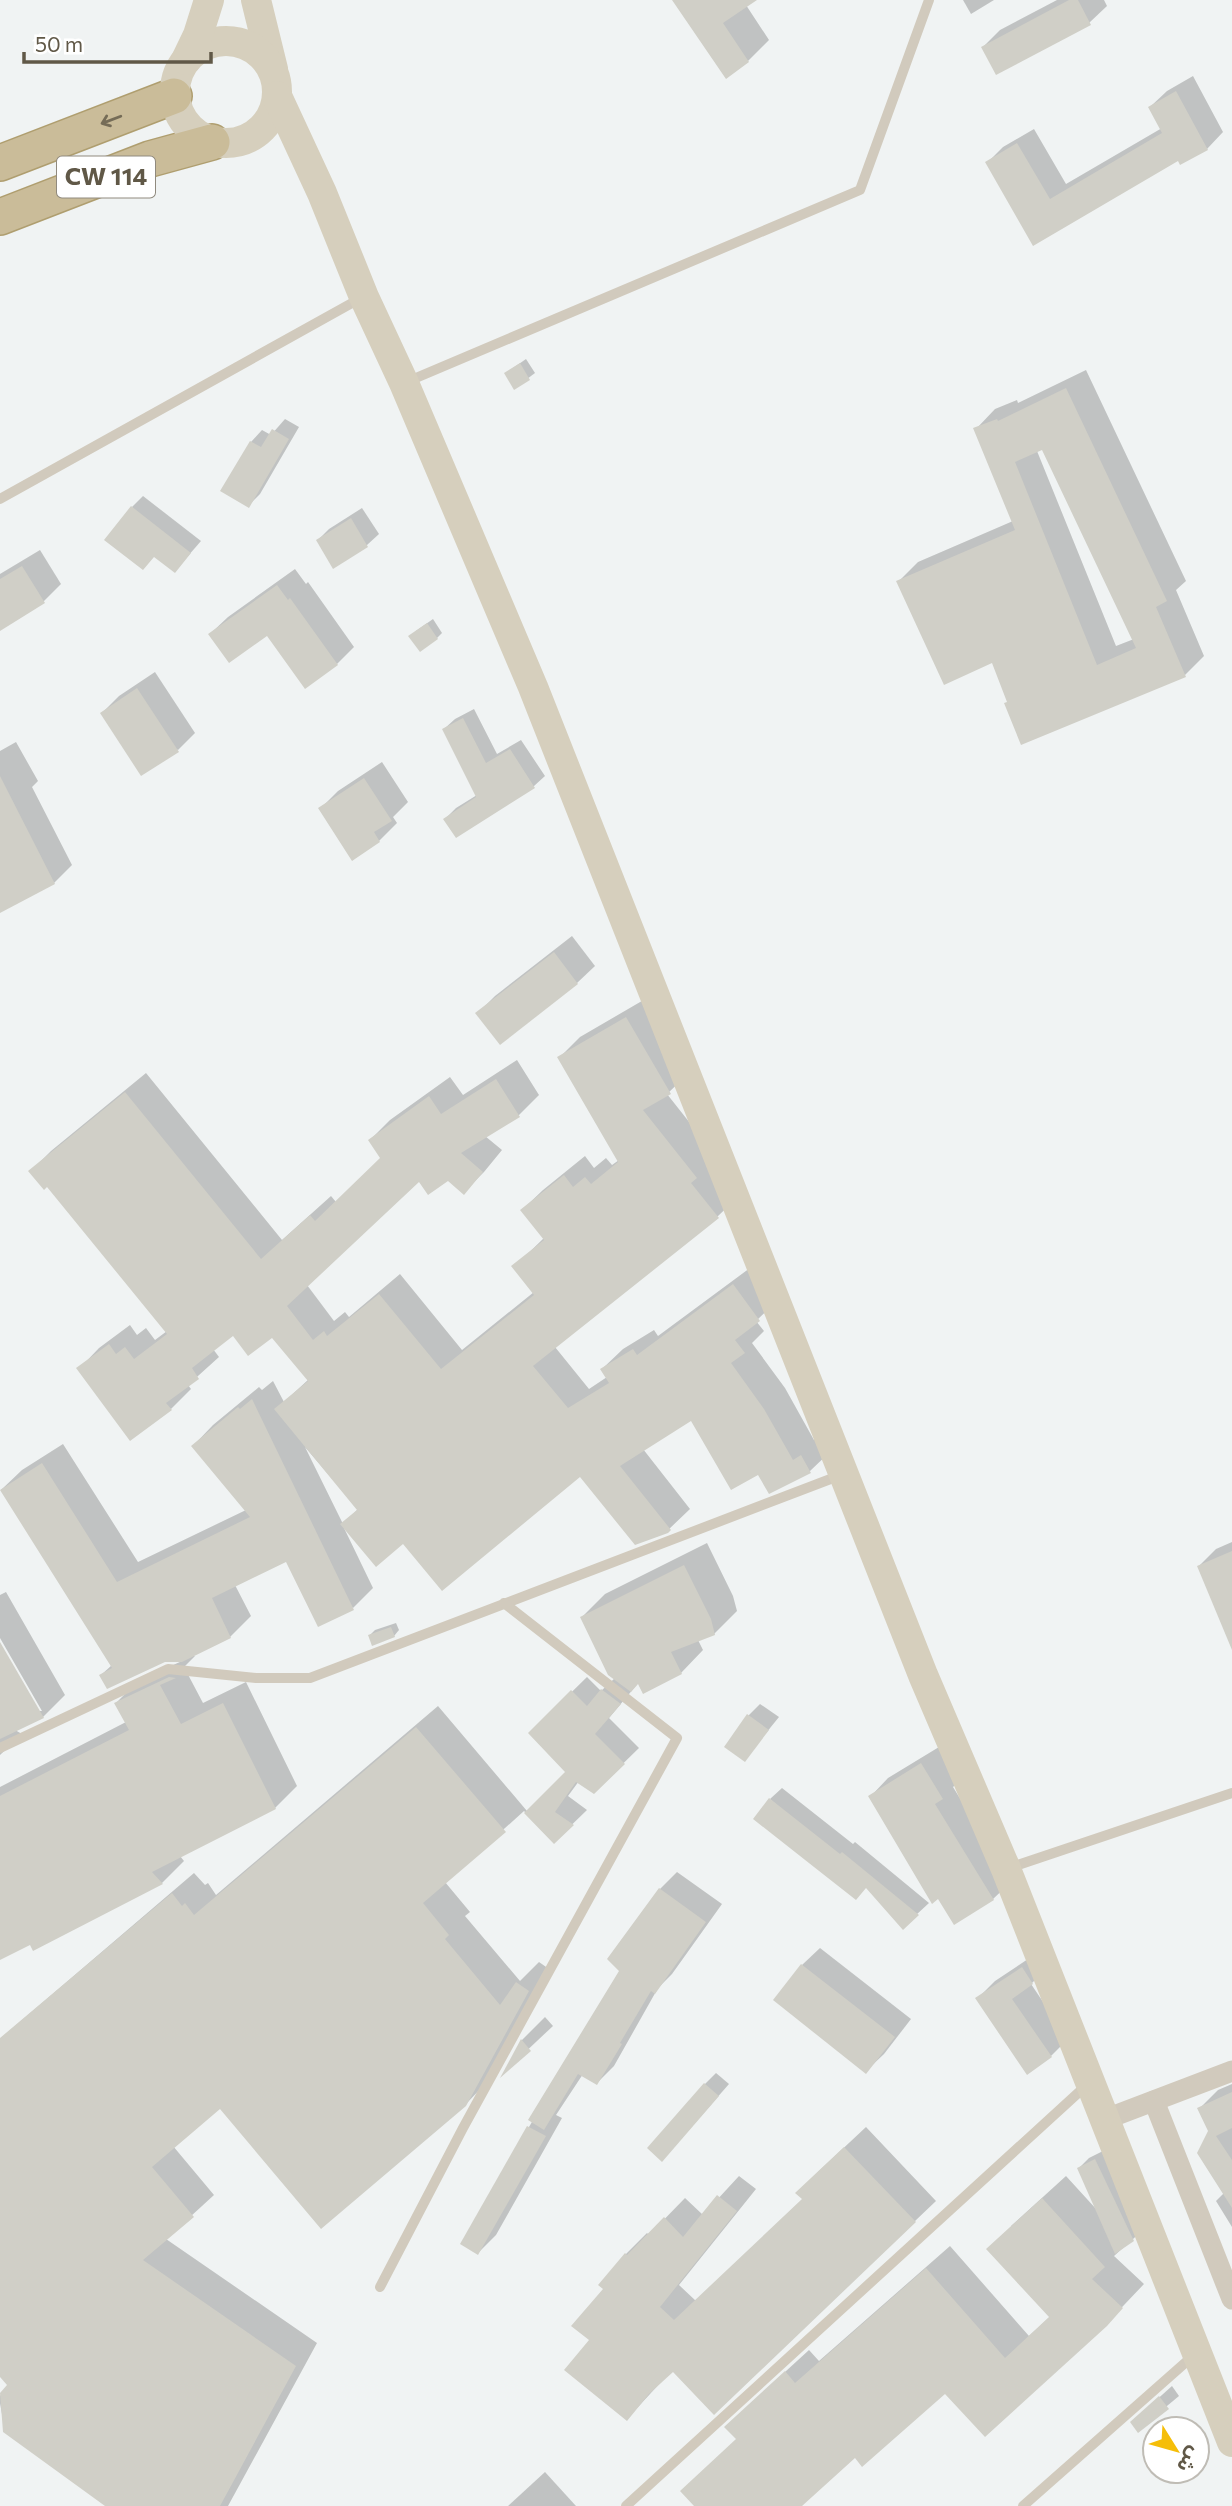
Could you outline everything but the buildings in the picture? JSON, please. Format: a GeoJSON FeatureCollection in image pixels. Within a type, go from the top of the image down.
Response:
{"type":"FeatureCollection","features":[{"type":"Feature","properties":{"kind":"highway","name":"CW 114"},"geometry":{"type":"LineString","coordinates":[[0,163],[174,96]]}},
{"type":"Feature","properties":{"kind":"highway","name":"CW 114"},"geometry":{"type":"LineString","coordinates":[[0,217],[150,159],[212,142]]}},
{"type":"Feature","properties":{"kind":"main road"},"geometry":{"type":"LineString","coordinates":[[209,0],[198,35],[175,83],[174,96],[177,108],[190,129],[212,142],[225,144],[248,138],[269,121],[276,85],[256,0]]}},
{"type":"Feature","properties":{"kind":"main road"},"geometry":{"type":"LineString","coordinates":[[186,60],[197,49],[211,42],[234,41],[255,49],[267,60],[364,297],[404,383],[533,687],[923,1675],[1006,1869],[1232,2442]]}},
{"type":"Feature","properties":{"kind":"main road"},"geometry":{"type":"LineString","coordinates":[[248,138],[277,149],[289,157],[307,173],[322,193]]}},
{"type":"Feature","properties":{"kind":"street"},"geometry":{"type":"LineString","coordinates":[[1106,2119],[1232,2071]]}},
{"type":"Feature","properties":{"kind":"street"},"geometry":{"type":"LineString","coordinates":[[1154,2101],[1232,2299]]}},
{"type":"Feature","properties":{"kind":"lane"},"geometry":{"type":"LineString","coordinates":[[404,383],[860,190],[929,0]]}},
{"type":"Feature","properties":{"kind":"lane"},"geometry":{"type":"LineString","coordinates":[[0,499],[364,297]]}},
{"type":"Feature","properties":{"kind":"lane"},"geometry":{"type":"LineString","coordinates":[[0,1748],[168,1669],[256,1678],[310,1678],[845,1474]]}},
{"type":"Feature","properties":{"kind":"lane"},"geometry":{"type":"LineString","coordinates":[[380,2287],[463,2128],[677,1738],[504,1603]]}},
{"type":"Feature","properties":{"kind":"lane"},"geometry":{"type":"LineString","coordinates":[[1006,1869],[1232,1793]]}},
{"type":"Feature","properties":{"kind":"lane"},"geometry":{"type":"LineString","coordinates":[[626,2506],[1090,2082]]}},
{"type":"Feature","properties":{"kind":"lane"},"geometry":{"type":"LineString","coordinates":[[1023,2506],[1196,2353]]}}]}
